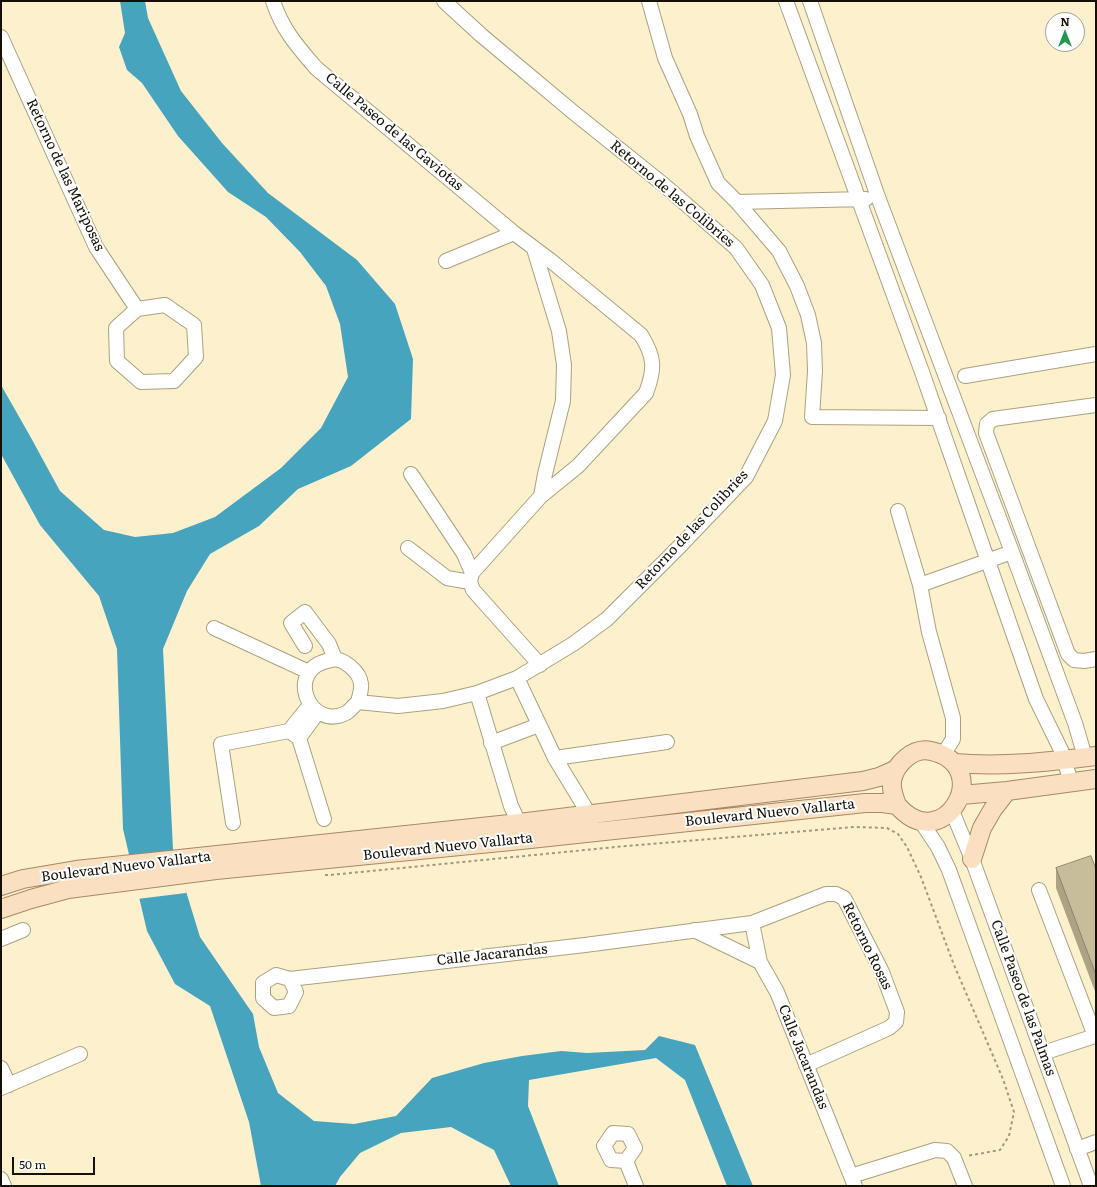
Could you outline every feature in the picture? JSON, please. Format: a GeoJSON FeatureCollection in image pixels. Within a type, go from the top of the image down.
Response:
{"type":"FeatureCollection","features":[{"type":"Feature","properties":{"kind":"main road","name":"Boulevard Nuevo Vallarta"},"geometry":{"type":"LineString","coordinates":[[520,832],[589,814],[863,781],[895,770],[903,759],[915,752],[929,751],[948,759],[979,765],[1090,756]]}},
{"type":"Feature","properties":{"kind":"main road"},"geometry":{"type":"LineString","coordinates":[[895,770],[892,782],[892,794],[897,805],[903,812],[920,820],[937,819],[952,811],[961,795],[962,784],[960,773],[948,759]]}},
{"type":"Feature","properties":{"kind":"main road"},"geometry":{"type":"LineString","coordinates":[[961,795],[1007,791],[1096,779]]}},
{"type":"Feature","properties":{"kind":"main road"},"geometry":{"type":"LineString","coordinates":[[972,859],[982,828],[992,809],[1007,791]]}},
{"type":"Feature","properties":{"kind":"main road","name":"Boulevard Nuevo Vallarta"},"geometry":{"type":"LineString","coordinates":[[1,909],[111,875],[214,863],[520,832],[591,832],[865,803],[897,805]]}},
{"type":"Feature","properties":{"kind":"main road","name":"Boulevard Nuevo Vallarta"},"geometry":{"type":"LineString","coordinates":[[1,886],[30,878],[76,870],[111,875]]}},
{"type":"Feature","properties":{"kind":"street","name":"Calle Paseo de las Gaviotas"},"geometry":{"type":"LineString","coordinates":[[273,1],[277,13],[293,42],[316,68],[514,233],[640,335],[649,348],[652,363],[651,378],[646,393],[578,466],[541,496],[471,578]]}},
{"type":"Feature","properties":{"kind":"street","name":"Retorno de las Colibries"},"geometry":{"type":"LineString","coordinates":[[358,702],[398,706],[443,701],[477,693],[518,678],[573,644],[607,619],[746,477],[775,421],[783,375],[779,328],[762,285],[736,248],[664,185],[493,45],[444,1]]}},
{"type":"Feature","properties":{"kind":"street"},"geometry":{"type":"LineString","coordinates":[[649,1],[665,58],[718,183],[737,202],[782,255],[797,286],[808,315],[814,344],[815,371],[812,417],[939,418]]}},
{"type":"Feature","properties":{"kind":"street"},"geometry":{"type":"LineString","coordinates":[[786,1],[939,418],[1036,699],[1061,750],[1071,782]]}},
{"type":"Feature","properties":{"kind":"street"},"geometry":{"type":"LineString","coordinates":[[810,1],[878,197],[1075,723],[1090,756]]}},
{"type":"Feature","properties":{"kind":"street","name":"Retorno de las Mariposas"},"geometry":{"type":"LineString","coordinates":[[1,37],[96,247],[137,309]]}},
{"type":"Feature","properties":{"kind":"street"},"geometry":{"type":"LineString","coordinates":[[737,202],[859,200],[878,197]]}},
{"type":"Feature","properties":{"kind":"street"},"geometry":{"type":"LineString","coordinates":[[446,261],[514,233]]}},
{"type":"Feature","properties":{"kind":"street"},"geometry":{"type":"LineString","coordinates":[[534,249],[560,331],[564,365],[563,401],[541,496]]}},
{"type":"Feature","properties":{"kind":"street"},"geometry":{"type":"LineString","coordinates":[[165,305],[194,325],[196,357],[174,381],[141,382],[118,361],[116,328],[137,309],[165,305]]}},
{"type":"Feature","properties":{"kind":"street"},"geometry":{"type":"LineString","coordinates":[[965,376],[1096,354]]}},
{"type":"Feature","properties":{"kind":"street"},"geometry":{"type":"LineString","coordinates":[[1096,405],[993,419],[987,424],[986,432],[1068,654],[1074,660],[1084,661],[1096,659]]}},
{"type":"Feature","properties":{"kind":"street"},"geometry":{"type":"LineString","coordinates":[[411,474],[464,554],[473,590],[540,665]]}},
{"type":"Feature","properties":{"kind":"street"},"geometry":{"type":"LineString","coordinates":[[898,511],[920,585],[929,632],[953,718],[954,739],[948,759]]}},
{"type":"Feature","properties":{"kind":"street"},"geometry":{"type":"LineString","coordinates":[[408,548],[447,578],[471,578]]}},
{"type":"Feature","properties":{"kind":"street"},"geometry":{"type":"LineString","coordinates":[[920,585],[1012,552]]}},
{"type":"Feature","properties":{"kind":"street"},"geometry":{"type":"LineString","coordinates":[[305,646],[291,623],[305,612],[329,644],[335,659]]}},
{"type":"Feature","properties":{"kind":"street"},"geometry":{"type":"LineString","coordinates":[[214,628],[308,672]]}},
{"type":"Feature","properties":{"kind":"street"},"geometry":{"type":"LineString","coordinates":[[335,659],[353,666],[361,684],[358,702],[347,713],[332,716],[314,709],[304,688],[308,672],[320,662],[335,659]]}},
{"type":"Feature","properties":{"kind":"street"},"geometry":{"type":"LineString","coordinates":[[518,678],[555,758],[589,814],[591,832]]}},
{"type":"Feature","properties":{"kind":"street"},"geometry":{"type":"LineString","coordinates":[[477,693],[491,743],[520,832]]}},
{"type":"Feature","properties":{"kind":"street"},"geometry":{"type":"LineString","coordinates":[[234,823],[221,744],[294,735],[314,709]]}},
{"type":"Feature","properties":{"kind":"street"},"geometry":{"type":"LineString","coordinates":[[491,743],[539,725]]}},
{"type":"Feature","properties":{"kind":"street"},"geometry":{"type":"LineString","coordinates":[[294,735],[324,819]]}},
{"type":"Feature","properties":{"kind":"street"},"geometry":{"type":"LineString","coordinates":[[555,758],[666,742]]}},
{"type":"Feature","properties":{"kind":"street","name":"Calle Paseo de las Palmas"},"geometry":{"type":"LineString","coordinates":[[952,811],[972,859],[1091,1186]]}},
{"type":"Feature","properties":{"kind":"street","name":"Calle Paseo de las Palmas"},"geometry":{"type":"LineString","coordinates":[[920,820],[938,847],[949,870],[1062,1186]]}},
{"type":"Feature","properties":{"kind":"street"},"geometry":{"type":"LineString","coordinates":[[1039,890],[1095,1036],[1043,1053]]}},
{"type":"Feature","properties":{"kind":"street","name":"Retorno Rosas"},"geometry":{"type":"LineString","coordinates":[[752,923],[826,894],[836,894],[844,898],[882,972],[897,1012],[896,1022],[889,1028],[806,1065]]}},
{"type":"Feature","properties":{"kind":"street","name":"Calle Jacarandas"},"geometry":{"type":"LineString","coordinates":[[290,979],[585,945],[752,923],[760,962],[777,992],[853,1181]]}},
{"type":"Feature","properties":{"kind":"street"},"geometry":{"type":"LineString","coordinates":[[1,938],[24,930]]}},
{"type":"Feature","properties":{"kind":"street"},"geometry":{"type":"LineString","coordinates":[[694,930],[760,962]]}},
{"type":"Feature","properties":{"kind":"street"},"geometry":{"type":"LineString","coordinates":[[1,1068],[5,1086],[80,1054]]}},
{"type":"Feature","properties":{"kind":"street"},"geometry":{"type":"LineString","coordinates":[[1077,1150],[1096,1142]]}},
{"type":"Feature","properties":{"kind":"street"},"geometry":{"type":"LineString","coordinates":[[853,1181],[935,1150],[947,1151],[954,1158],[965,1186]]}},
{"type":"Feature","properties":{"kind":"street"},"geometry":{"type":"LineString","coordinates":[[626,1161],[636,1186]]}},
{"type":"Feature","properties":{"kind":"street"},"geometry":{"type":"LineString","coordinates":[[1,1179],[4,1186]]}},
{"type":"Feature","properties":{"kind":"path"},"geometry":{"type":"LineString","coordinates":[[323,874],[338,874],[634,845],[855,827],[887,828],[898,834],[907,847],[921,876],[954,965],[1003,1079],[1014,1112],[1009,1136],[1000,1150],[954,1158]]}},
{"type":"Feature","properties":{"kind":"water"},"geometry":{"type":"Polygon","coordinates":[[[120,1],[145,1],[148,18],[181,91],[222,143],[268,193],[357,260],[395,304],[413,359],[411,419],[351,466],[298,489],[259,526],[210,554],[187,591],[163,649],[173,849],[200,937],[253,1014],[259,1047],[278,1093],[314,1121],[354,1124],[396,1116],[432,1078],[484,1063],[522,1056],[561,1051],[587,1053],[645,1050],[659,1036],[695,1045],[753,1186],[727,1186],[685,1080],[656,1058],[529,1080],[528,1106],[559,1186],[511,1186],[494,1150],[451,1127],[401,1133],[360,1153],[340,1177],[335,1186],[261,1186],[249,1122],[210,1006],[175,984],[147,931],[123,829],[117,649],[99,596],[40,525],[1,454],[1,385],[60,491],[104,530],[135,537],[173,533],[215,517],[281,468],[321,428],[348,377],[340,324],[326,286],[300,252],[266,217],[228,192],[178,136],[142,83],[127,70],[119,47],[125,33],[120,1]]]}},
{"type":"Feature","properties":{"kind":"pier"},"geometry":{"type":"Polygon","coordinates":[[[131,871],[185,881],[186,893],[137,899],[131,871]]]}},
{"type":"Feature","properties":{"kind":"building"},"geometry":{"type":"Polygon","coordinates":[[[1091,856],[1096,869],[1096,975],[1056,868],[1091,856]]]}}]}
